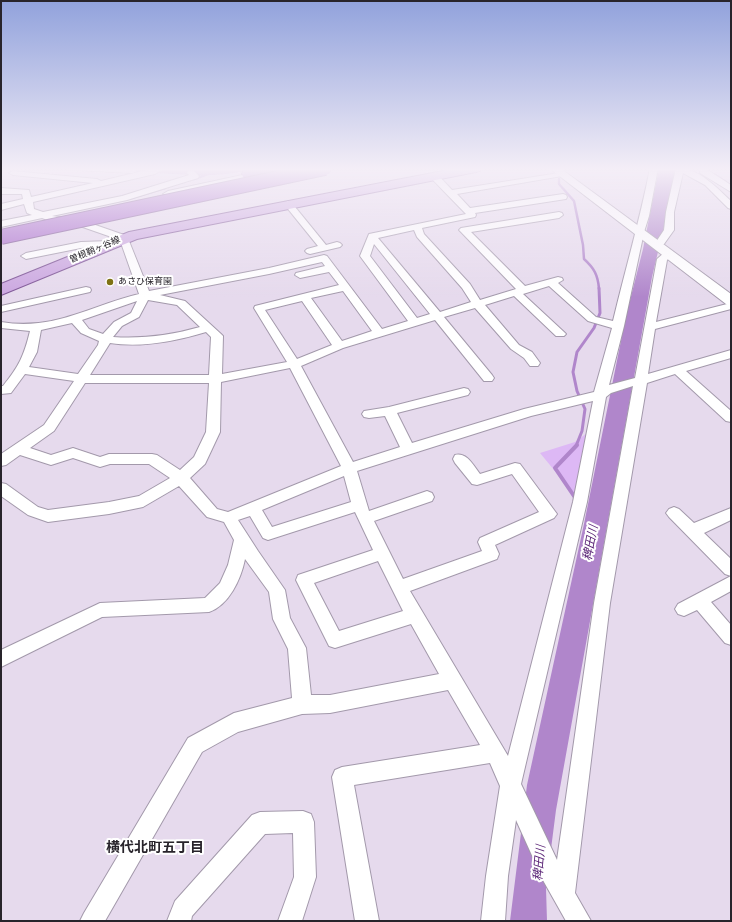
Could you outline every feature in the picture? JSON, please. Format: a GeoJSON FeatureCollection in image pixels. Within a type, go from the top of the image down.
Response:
{"type":"FeatureCollection","features":[{"type":"Feature","properties":{"kind":"highway"},"geometry":{"type":"LineString","coordinates":[[1,231],[95,211]]}},
{"type":"Feature","properties":{"kind":"highway"},"geometry":{"type":"LineString","coordinates":[[1,237],[123,211]]}},
{"type":"Feature","properties":{"kind":"main road","name":"曽根鞘ヶ谷線"},"geometry":{"type":"LineString","coordinates":[[1,290],[124,238],[253,211]]}},
{"type":"Feature","properties":{"kind":"street"},"geometry":{"type":"LineString","coordinates":[[1,461],[49,428],[83,379],[104,345],[105,339],[118,324],[135,315],[145,296],[124,238],[78,222],[53,219],[30,211]]}},
{"type":"Feature","properties":{"kind":"street"},"geometry":{"type":"LineString","coordinates":[[1,224],[60,211]]}},
{"type":"Feature","properties":{"kind":"street"},"geometry":{"type":"LineString","coordinates":[[1,231],[90,211]]}},
{"type":"Feature","properties":{"kind":"street"},"geometry":{"type":"LineString","coordinates":[[1,237],[130,211]]}},
{"type":"Feature","properties":{"kind":"street"},"geometry":{"type":"LineString","coordinates":[[294,211],[324,248]]}},
{"type":"Feature","properties":{"kind":"street"},"geometry":{"type":"LineString","coordinates":[[372,236],[472,215],[468,211]]}},
{"type":"Feature","properties":{"kind":"street"},"geometry":{"type":"LineString","coordinates":[[616,211],[731,302]]}},
{"type":"Feature","properties":{"kind":"street"},"geometry":{"type":"LineString","coordinates":[[492,921],[497,876],[513,793],[580,502],[639,228],[646,211]]}},
{"type":"Feature","properties":{"kind":"street"},"geometry":{"type":"LineString","coordinates":[[564,893],[602,603],[640,380],[664,248],[669,230],[670,211]]}},
{"type":"Feature","properties":{"kind":"street"},"geometry":{"type":"LineString","coordinates":[[560,215],[464,230],[560,334]]}},
{"type":"Feature","properties":{"kind":"street"},"geometry":{"type":"LineString","coordinates":[[417,227],[420,235],[466,286],[477,303],[515,348],[528,355],[534,363]]}},
{"type":"Feature","properties":{"kind":"street"},"geometry":{"type":"LineString","coordinates":[[372,236],[488,378]]}},
{"type":"Feature","properties":{"kind":"street"},"geometry":{"type":"LineString","coordinates":[[372,236],[365,256],[415,323]]}},
{"type":"Feature","properties":{"kind":"street"},"geometry":{"type":"LineString","coordinates":[[26,256],[81,245],[110,244]]}},
{"type":"Feature","properties":{"kind":"street"},"geometry":{"type":"LineString","coordinates":[[310,251],[337,245]]}},
{"type":"Feature","properties":{"kind":"street"},"geometry":{"type":"LineString","coordinates":[[664,248],[731,295]]}},
{"type":"Feature","properties":{"kind":"street"},"geometry":{"type":"LineString","coordinates":[[1,325],[9,327],[36,328],[75,319],[117,303],[145,296],[264,272],[324,258],[379,333]]}},
{"type":"Feature","properties":{"kind":"street"},"geometry":{"type":"LineString","coordinates":[[300,275],[331,268]]}},
{"type":"Feature","properties":{"kind":"street"},"geometry":{"type":"LineString","coordinates":[[22,370],[83,379],[215,379],[294,364],[339,346],[415,323],[435,315],[554,281],[592,319],[618,326]]}},
{"type":"Feature","properties":{"kind":"street"},"geometry":{"type":"LineString","coordinates":[[345,287],[259,308],[294,364],[349,468],[362,512],[399,588],[495,752],[552,874],[579,921]]}},
{"type":"Feature","properties":{"kind":"street"},"geometry":{"type":"LineString","coordinates":[[1,309],[86,290]]}},
{"type":"Feature","properties":{"kind":"street"},"geometry":{"type":"LineString","coordinates":[[1,488],[32,511],[48,516],[109,508],[143,501],[181,478],[200,460],[213,432],[217,336],[181,303],[145,296]]}},
{"type":"Feature","properties":{"kind":"street"},"geometry":{"type":"LineString","coordinates":[[305,297],[339,346]]}},
{"type":"Feature","properties":{"kind":"street"},"geometry":{"type":"LineString","coordinates":[[650,327],[731,306]]}},
{"type":"Feature","properties":{"kind":"street"},"geometry":{"type":"LineString","coordinates":[[75,319],[84,330],[105,339],[128,342],[158,340],[190,334],[209,328]]}},
{"type":"Feature","properties":{"kind":"street"},"geometry":{"type":"LineString","coordinates":[[1,390],[7,390],[22,370],[31,352],[36,328]]}},
{"type":"Feature","properties":{"kind":"street"},"geometry":{"type":"LineString","coordinates":[[19,449],[51,460],[73,453],[100,462],[109,459],[152,459],[181,478],[212,513],[229,518],[349,468],[529,412],[731,354]]}},
{"type":"Feature","properties":{"kind":"street"},"geometry":{"type":"LineString","coordinates":[[677,370],[731,418]]}},
{"type":"Feature","properties":{"kind":"street"},"geometry":{"type":"LineString","coordinates":[[369,414],[389,411],[464,393]]}},
{"type":"Feature","properties":{"kind":"street"},"geometry":{"type":"LineString","coordinates":[[389,411],[408,450]]}},
{"type":"Feature","properties":{"kind":"street"},"geometry":{"type":"LineString","coordinates":[[399,588],[491,554],[486,542],[549,514],[515,468],[477,480],[460,459]]}},
{"type":"Feature","properties":{"kind":"street"},"geometry":{"type":"LineString","coordinates":[[253,508],[268,534],[427,497]]}},
{"type":"Feature","properties":{"kind":"street"},"geometry":{"type":"LineString","coordinates":[[674,513],[731,570]]}},
{"type":"Feature","properties":{"kind":"street"},"geometry":{"type":"LineString","coordinates":[[692,531],[731,514]]}},
{"type":"Feature","properties":{"kind":"street"},"geometry":{"type":"LineString","coordinates":[[229,518],[252,556],[277,590],[282,619],[297,648],[302,705]]}},
{"type":"Feature","properties":{"kind":"street"},"geometry":{"type":"LineString","coordinates":[[1,659],[100,610],[209,605],[226,588],[236,565],[242,540]]}},
{"type":"Feature","properties":{"kind":"street"},"geometry":{"type":"LineString","coordinates":[[382,553],[304,580],[334,640],[414,615]]}},
{"type":"Feature","properties":{"kind":"street"},"geometry":{"type":"LineString","coordinates":[[731,583],[691,605],[731,637]]}},
{"type":"Feature","properties":{"kind":"street"},"geometry":{"type":"LineString","coordinates":[[92,921],[195,745],[234,723],[302,705],[330,704],[452,680]]}},
{"type":"Feature","properties":{"kind":"street"},"geometry":{"type":"LineString","coordinates":[[367,921],[342,776],[495,752]]}},
{"type":"Feature","properties":{"kind":"street"},"geometry":{"type":"LineString","coordinates":[[179,921],[183,909],[260,823],[304,822],[305,877],[290,921]]}},
{"type":"Feature","properties":{"kind":"shaded area"},"geometry":{"type":"Polygon","coordinates":[[[587,433],[578,499],[540,453],[575,442],[587,433]]]}},
{"type":"Feature","properties":{"kind":"water","name":"稗田川"},"geometry":{"type":"Polygon","coordinates":[[[651,211],[668,211],[652,277],[556,810],[546,888],[547,921],[510,921],[527,785],[584,524],[626,316],[643,249],[651,211]]]}},
{"type":"Feature","properties":{"kind":"waterway"},"geometry":{"type":"LineString","coordinates":[[576,211],[583,245],[584,259],[595,272],[599,289]]}},
{"type":"Feature","properties":{"kind":"waterway"},"geometry":{"type":"LineString","coordinates":[[576,446],[582,431],[585,409],[577,391],[573,372],[577,352],[594,328],[600,313],[599,288]]}},
{"type":"Feature","properties":{"kind":"waterway"},"geometry":{"type":"LineString","coordinates":[[576,499],[555,468],[577,445]]}},
{"type":"Feature","properties":{"kind":"place","name":"あさひ保育園"},"geometry":{"type":"Point","coordinates":[110,282]}},
{"type":"Feature","properties":{"kind":"district","name":"横代北町五丁目"},"geometry":{"type":"Point","coordinates":[155,848]}}]}
